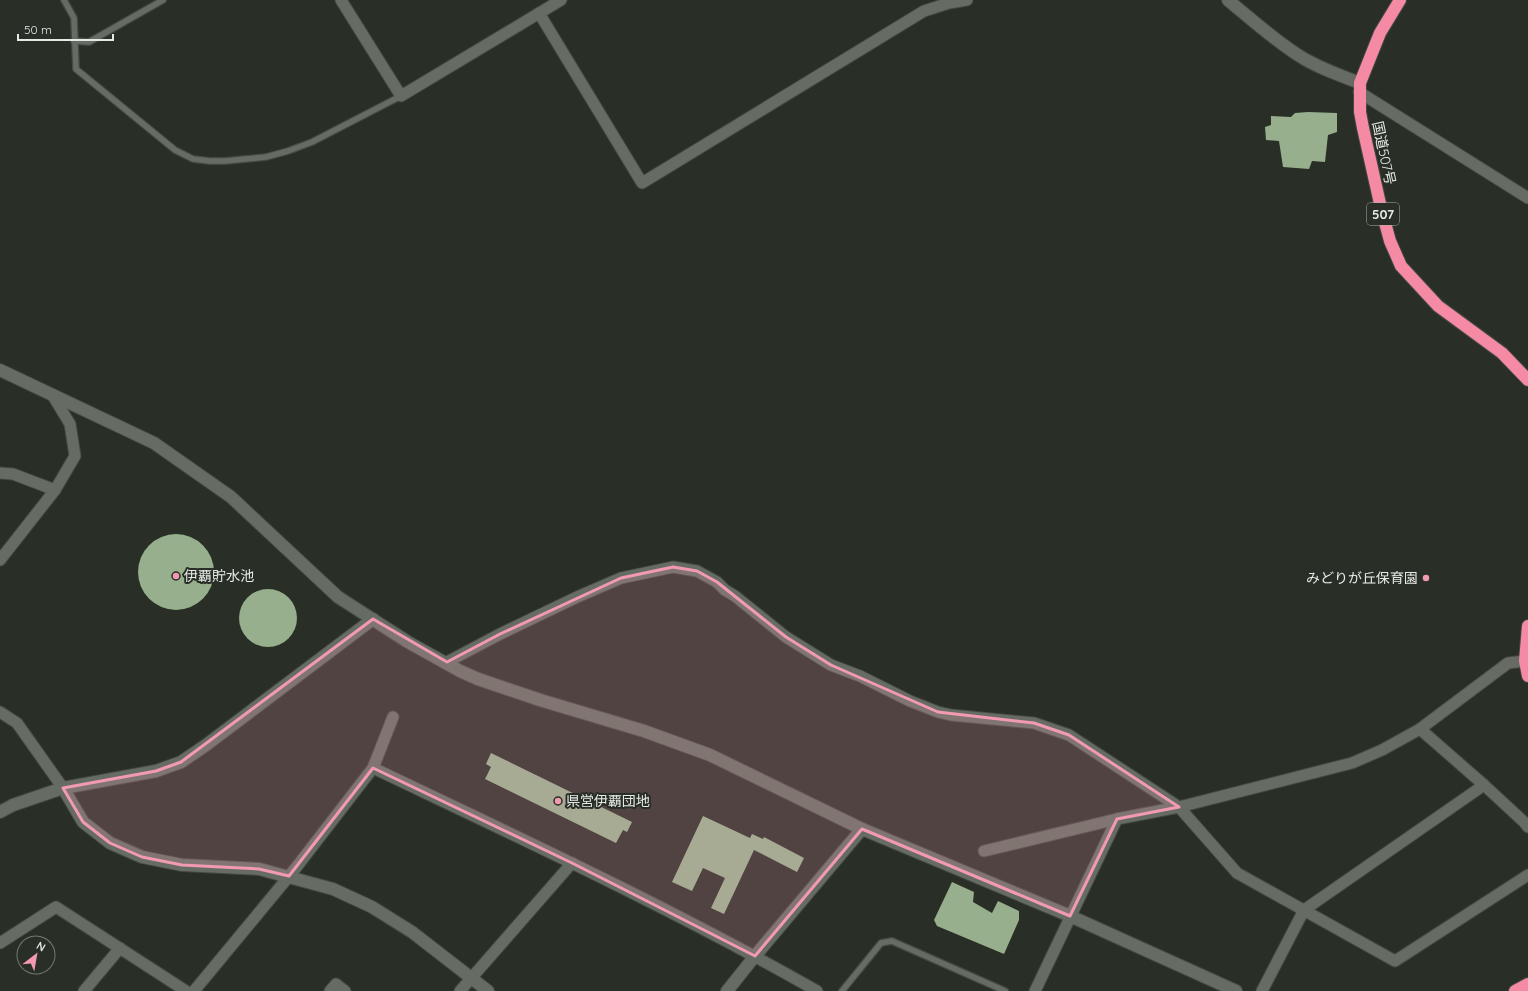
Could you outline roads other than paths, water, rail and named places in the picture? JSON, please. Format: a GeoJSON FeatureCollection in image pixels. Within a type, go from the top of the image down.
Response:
{"type":"FeatureCollection","features":[{"type":"Feature","properties":{"kind":"highway","name":"国道507号"},"geometry":{"type":"LineString","coordinates":[[1400,0],[1380,33],[1360,88],[1362,128],[1390,241],[1401,266],[1438,306],[1502,353],[1528,380]]}},
{"type":"Feature","properties":{"kind":"highway"},"geometry":{"type":"LineString","coordinates":[[1528,626],[1525,661],[1528,676]]}},
{"type":"Feature","properties":{"kind":"highway"},"geometry":{"type":"LineString","coordinates":[[1515,991],[1528,984]]}},
{"type":"Feature","properties":{"kind":"street"},"geometry":{"type":"LineString","coordinates":[[341,0],[400,96],[561,0]]}},
{"type":"Feature","properties":{"kind":"street"},"geometry":{"type":"LineString","coordinates":[[539,13],[642,182],[924,11],[949,2],[968,0]]}},
{"type":"Feature","properties":{"kind":"street"},"geometry":{"type":"LineString","coordinates":[[1228,0],[1299,56],[1334,73],[1360,88],[1528,198]]}},
{"type":"Feature","properties":{"kind":"street"},"geometry":{"type":"LineString","coordinates":[[0,370],[154,443],[231,497],[338,597],[408,642],[447,662],[460,671],[478,679],[540,700],[644,730],[710,755],[862,829],[1070,916],[1236,991]]}},
{"type":"Feature","properties":{"kind":"street"},"geometry":{"type":"LineString","coordinates":[[0,560],[55,490],[74,456],[70,424],[53,396]]}},
{"type":"Feature","properties":{"kind":"street"},"geometry":{"type":"LineString","coordinates":[[0,473],[13,474],[55,490]]}},
{"type":"Feature","properties":{"kind":"street"},"geometry":{"type":"LineString","coordinates":[[447,662],[500,634],[577,597],[621,578],[673,567],[697,571],[717,582],[725,590],[735,596],[786,637],[831,665],[860,676],[910,701],[938,712],[951,715],[1034,723],[1069,734],[1179,807],[1237,873],[1395,961],[1528,875]]}},
{"type":"Feature","properties":{"kind":"street"},"geometry":{"type":"LineString","coordinates":[[0,812],[13,805],[63,788],[156,771],[181,762],[206,745],[373,619]]}},
{"type":"Feature","properties":{"kind":"street"},"geometry":{"type":"LineString","coordinates":[[984,851],[1117,819],[1179,807],[1352,763],[1382,750],[1420,729],[1508,664],[1525,661]]}},
{"type":"Feature","properties":{"kind":"street"},"geometry":{"type":"LineString","coordinates":[[0,712],[17,723],[63,788],[83,822],[110,843],[142,857],[182,865],[259,869],[333,889],[372,907],[412,932],[488,991]]}},
{"type":"Feature","properties":{"kind":"street"},"geometry":{"type":"LineString","coordinates":[[194,991],[289,876],[373,768],[393,718]]}},
{"type":"Feature","properties":{"kind":"street"},"geometry":{"type":"LineString","coordinates":[[1420,729],[1484,785],[1528,827]]}},
{"type":"Feature","properties":{"kind":"street"},"geometry":{"type":"LineString","coordinates":[[373,768],[572,863],[754,956],[817,991]]}},
{"type":"Feature","properties":{"kind":"street"},"geometry":{"type":"LineString","coordinates":[[1262,991],[1304,910],[1484,785]]}},
{"type":"Feature","properties":{"kind":"street"},"geometry":{"type":"LineString","coordinates":[[1035,991],[1117,819]]}},
{"type":"Feature","properties":{"kind":"street"},"geometry":{"type":"LineString","coordinates":[[727,991],[754,956],[862,829]]}},
{"type":"Feature","properties":{"kind":"street"},"geometry":{"type":"LineString","coordinates":[[460,991],[572,863]]}},
{"type":"Feature","properties":{"kind":"street"},"geometry":{"type":"LineString","coordinates":[[0,943],[56,906],[186,991]]}},
{"type":"Feature","properties":{"kind":"street"},"geometry":{"type":"LineString","coordinates":[[84,991],[120,948]]}},
{"type":"Feature","properties":{"kind":"street"},"geometry":{"type":"LineString","coordinates":[[330,991],[336,984],[345,991]]}},
{"type":"Feature","properties":{"kind":"lane"},"geometry":{"type":"LineString","coordinates":[[64,0],[74,18],[76,69],[175,150],[193,159],[225,161],[266,157],[288,151],[312,142],[400,96]]}},
{"type":"Feature","properties":{"kind":"lane"},"geometry":{"type":"LineString","coordinates":[[74,41],[89,42],[163,0]]}},
{"type":"Feature","properties":{"kind":"lane"},"geometry":{"type":"LineString","coordinates":[[842,991],[881,943],[892,941],[1005,991]]}},
{"type":"Feature","properties":{"kind":"place","name":"伊覇貯水池"},"geometry":{"type":"Point","coordinates":[176,576]}},
{"type":"Feature","properties":{"kind":"place","name":"みどりが丘保育園"},"geometry":{"type":"Point","coordinates":[1426,578]}},
{"type":"Feature","properties":{"kind":"place","name":"県営伊覇団地"},"geometry":{"type":"Point","coordinates":[558,801]}}]}
